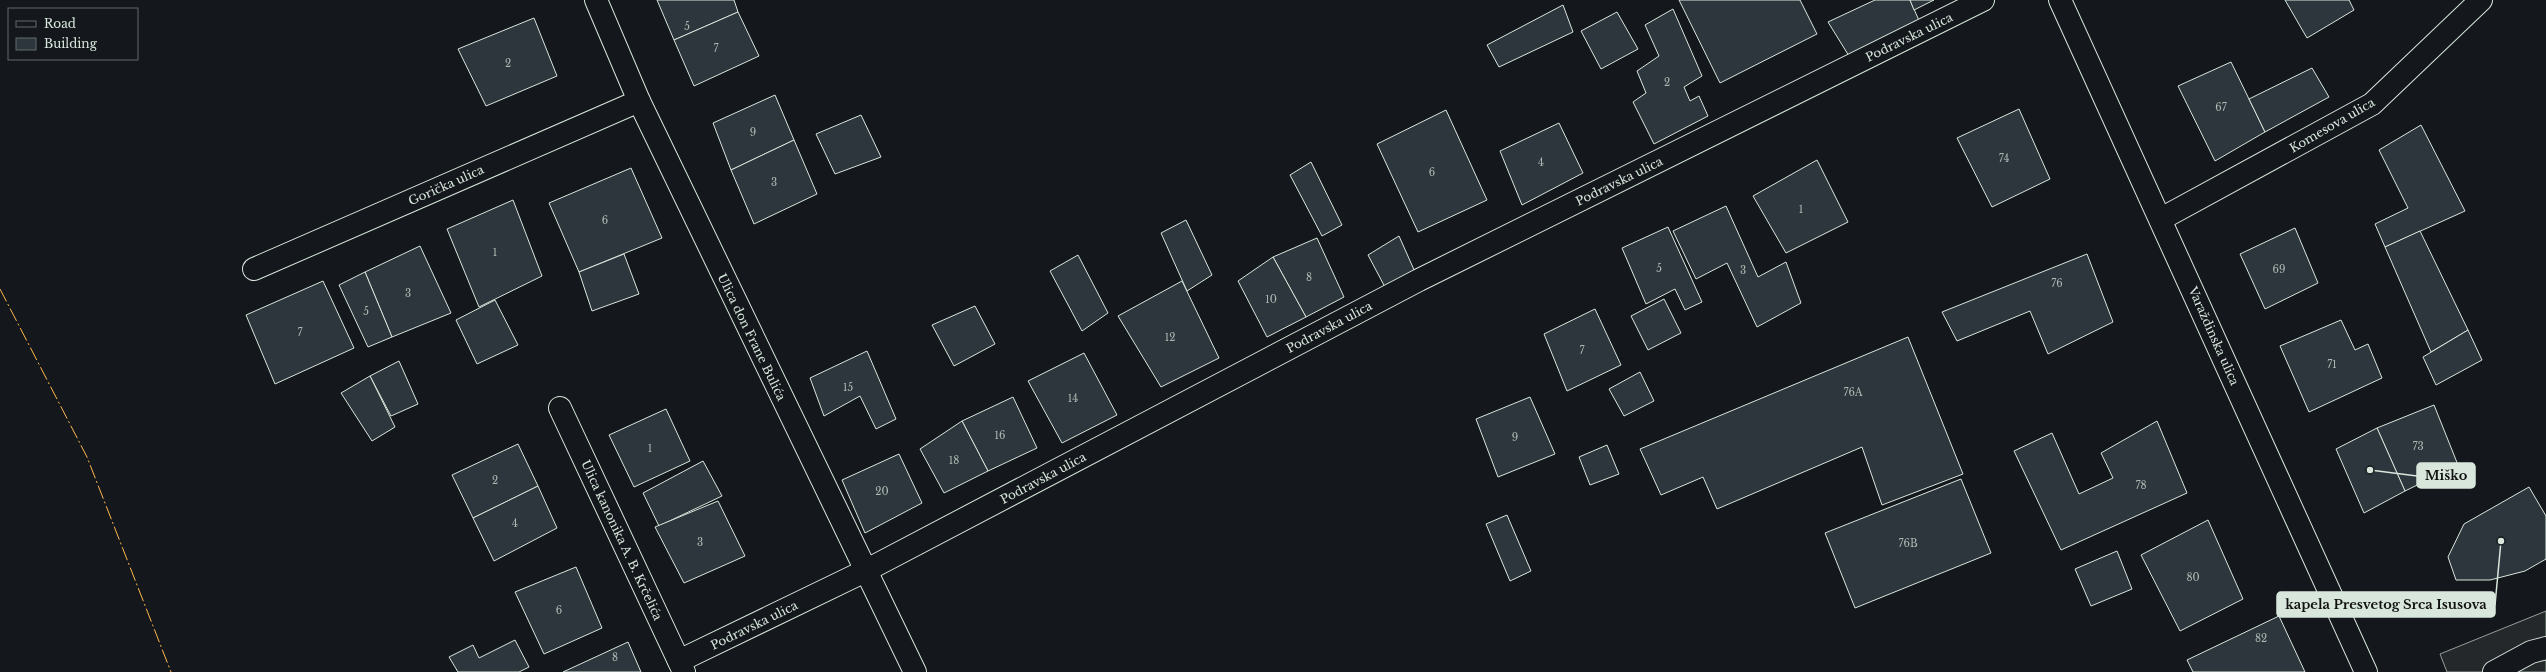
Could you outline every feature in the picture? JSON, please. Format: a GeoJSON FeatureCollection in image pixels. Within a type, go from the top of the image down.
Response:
{"type":"FeatureCollection","features":[{"type":"Feature","properties":{"kind":"street","name":"Ulica don Frane Bulića"},"geometry":{"type":"LineString","coordinates":[[596,0],[638,101],[914,672]]}},
{"type":"Feature","properties":{"kind":"street","name":"Podravska ulica"},"geometry":{"type":"LineString","coordinates":[[682,666],[1419,280],[1983,0]]}},
{"type":"Feature","properties":{"kind":"street","name":"Varaždinska ulica"},"geometry":{"type":"LineString","coordinates":[[2060,0],[2366,672]]}},
{"type":"Feature","properties":{"kind":"street","name":"Komesova ulica"},"geometry":{"type":"LineString","coordinates":[[2161,219],[2372,104],[2481,0]]}},
{"type":"Feature","properties":{"kind":"street","name":"Gorička ulica"},"geometry":{"type":"LineString","coordinates":[[254,268],[638,101]]}},
{"type":"Feature","properties":{"kind":"street","name":"Ulica kanonika A. B. Krčelića"},"geometry":{"type":"LineString","coordinates":[[560,408],[682,666]]}},
{"type":"Feature","properties":{"kind":"street"},"geometry":{"type":"LineString","coordinates":[[2494,672],[2531,652],[2546,648]]}},
{"type":"Feature","properties":{"kind":"shaded area"},"geometry":{"type":"Polygon","coordinates":[[[2546,611],[2546,672],[2447,672],[2440,654],[2546,611]]]}},
{"type":"Feature","properties":{"kind":"building"},"geometry":{"type":"Polygon","coordinates":[[[657,0],[734,0],[738,12],[674,40],[657,0]]]}},
{"type":"Feature","properties":{"kind":"building"},"geometry":{"type":"Polygon","coordinates":[[[1679,0],[1800,0],[1817,34],[1720,83],[1679,0]]]}},
{"type":"Feature","properties":{"kind":"building"},"geometry":{"type":"Polygon","coordinates":[[[1875,0],[1910,0],[1921,25],[1849,56],[1828,22],[1875,0]]]}},
{"type":"Feature","properties":{"kind":"building"},"geometry":{"type":"Polygon","coordinates":[[[1910,0],[1934,0],[1914,10],[1910,0]]]}},
{"type":"Feature","properties":{"kind":"building"},"geometry":{"type":"Polygon","coordinates":[[[2285,0],[2349,0],[2354,10],[2307,38],[2285,0]]]}},
{"type":"Feature","properties":{"kind":"building"},"geometry":{"type":"Polygon","coordinates":[[[1563,5],[1573,32],[1499,67],[1487,45],[1563,5]]]}},
{"type":"Feature","properties":{"kind":"building"},"geometry":{"type":"Polygon","coordinates":[[[1673,9],[1702,76],[1684,87],[1690,101],[1699,96],[1708,116],[1654,144],[1633,102],[1646,93],[1637,71],[1659,56],[1645,25],[1673,9]]]}},
{"type":"Feature","properties":{"kind":"building"},"geometry":{"type":"Polygon","coordinates":[[[738,12],[759,56],[694,86],[674,40],[738,12]]]}},
{"type":"Feature","properties":{"kind":"building"},"geometry":{"type":"Polygon","coordinates":[[[1617,12],[1638,49],[1601,69],[1581,31],[1617,12]]]}},
{"type":"Feature","properties":{"kind":"building"},"geometry":{"type":"Polygon","coordinates":[[[534,18],[557,76],[486,106],[458,49],[534,18]]]}},
{"type":"Feature","properties":{"kind":"building"},"geometry":{"type":"Polygon","coordinates":[[[2231,62],[2265,132],[2215,161],[2178,86],[2231,62]]]}},
{"type":"Feature","properties":{"kind":"building"},"geometry":{"type":"Polygon","coordinates":[[[2312,68],[2329,97],[2265,132],[2249,99],[2312,68]]]}},
{"type":"Feature","properties":{"kind":"building"},"geometry":{"type":"Polygon","coordinates":[[[775,95],[794,140],[731,170],[713,123],[775,95]]]}},
{"type":"Feature","properties":{"kind":"building"},"geometry":{"type":"Polygon","coordinates":[[[2019,109],[2050,179],[1992,207],[1957,138],[2019,109]]]}},
{"type":"Feature","properties":{"kind":"building"},"geometry":{"type":"Polygon","coordinates":[[[1446,110],[1487,200],[1418,232],[1377,144],[1446,110]]]}},
{"type":"Feature","properties":{"kind":"building"},"geometry":{"type":"Polygon","coordinates":[[[861,115],[881,157],[835,174],[816,134],[861,115]]]}},
{"type":"Feature","properties":{"kind":"building"},"geometry":{"type":"Polygon","coordinates":[[[1559,123],[1583,173],[1522,205],[1500,151],[1559,123]]]}},
{"type":"Feature","properties":{"kind":"building"},"geometry":{"type":"Polygon","coordinates":[[[2421,125],[2465,211],[2385,247],[2375,224],[2408,208],[2379,150],[2421,125]]]}},
{"type":"Feature","properties":{"kind":"building"},"geometry":{"type":"Polygon","coordinates":[[[794,140],[817,194],[754,224],[731,170],[794,140]]]}},
{"type":"Feature","properties":{"kind":"building"},"geometry":{"type":"Polygon","coordinates":[[[1817,160],[1848,222],[1786,253],[1753,196],[1817,160]]]}},
{"type":"Feature","properties":{"kind":"building"},"geometry":{"type":"Polygon","coordinates":[[[1311,162],[1342,225],[1322,236],[1290,175],[1311,162]]]}},
{"type":"Feature","properties":{"kind":"building"},"geometry":{"type":"Polygon","coordinates":[[[631,168],[662,238],[579,272],[549,203],[631,168]]]}},
{"type":"Feature","properties":{"kind":"building"},"geometry":{"type":"Polygon","coordinates":[[[513,200],[542,276],[479,307],[447,229],[513,200]]]}},
{"type":"Feature","properties":{"kind":"building"},"geometry":{"type":"Polygon","coordinates":[[[1726,206],[1758,277],[1786,262],[1801,303],[1757,327],[1727,263],[1696,279],[1673,231],[1726,206]]]}},
{"type":"Feature","properties":{"kind":"building"},"geometry":{"type":"Polygon","coordinates":[[[1186,220],[1212,275],[1187,291],[1161,233],[1186,220]]]}},
{"type":"Feature","properties":{"kind":"building"},"geometry":{"type":"Polygon","coordinates":[[[1668,227],[1702,302],[1685,310],[1675,289],[1646,304],[1622,248],[1668,227]]]}},
{"type":"Feature","properties":{"kind":"building"},"geometry":{"type":"Polygon","coordinates":[[[2295,228],[2318,283],[2265,309],[2240,254],[2295,228]]]}},
{"type":"Feature","properties":{"kind":"building"},"geometry":{"type":"Polygon","coordinates":[[[2420,231],[2468,330],[2431,352],[2385,247],[2420,231]]]}},
{"type":"Feature","properties":{"kind":"building"},"geometry":{"type":"Polygon","coordinates":[[[1399,236],[1415,272],[1386,289],[1368,255],[1399,236]]]}},
{"type":"Feature","properties":{"kind":"building"},"geometry":{"type":"Polygon","coordinates":[[[1317,238],[1344,297],[1306,317],[1273,257],[1317,238]]]}},
{"type":"Feature","properties":{"kind":"building"},"geometry":{"type":"Polygon","coordinates":[[[420,246],[451,313],[392,337],[365,272],[420,246]]]}},
{"type":"Feature","properties":{"kind":"building"},"geometry":{"type":"Polygon","coordinates":[[[624,254],[639,294],[592,311],[579,272],[624,254]]]}},
{"type":"Feature","properties":{"kind":"building"},"geometry":{"type":"Polygon","coordinates":[[[2087,254],[2113,322],[2048,354],[2030,311],[1957,341],[1942,312],[2087,254]]]}},
{"type":"Feature","properties":{"kind":"building"},"geometry":{"type":"Polygon","coordinates":[[[1078,255],[1108,313],[1082,331],[1050,271],[1078,255]]]}},
{"type":"Feature","properties":{"kind":"building"},"geometry":{"type":"Polygon","coordinates":[[[1273,257],[1306,317],[1267,337],[1238,281],[1273,257]]]}},
{"type":"Feature","properties":{"kind":"building"},"geometry":{"type":"Polygon","coordinates":[[[365,272],[392,337],[368,347],[339,285],[365,272]]]}},
{"type":"Feature","properties":{"kind":"building"},"geometry":{"type":"Polygon","coordinates":[[[323,281],[354,348],[275,384],[246,315],[323,281]]]}},
{"type":"Feature","properties":{"kind":"building"},"geometry":{"type":"Polygon","coordinates":[[[1182,281],[1219,358],[1161,387],[1118,316],[1182,281]]]}},
{"type":"Feature","properties":{"kind":"building"},"geometry":{"type":"Polygon","coordinates":[[[1664,299],[1681,333],[1648,350],[1631,316],[1664,299]]]}},
{"type":"Feature","properties":{"kind":"building"},"geometry":{"type":"Polygon","coordinates":[[[495,300],[518,345],[477,364],[456,320],[495,300]]]}},
{"type":"Feature","properties":{"kind":"building"},"geometry":{"type":"Polygon","coordinates":[[[975,306],[995,344],[954,366],[932,325],[975,306]]]}},
{"type":"Feature","properties":{"kind":"building"},"geometry":{"type":"Polygon","coordinates":[[[1595,309],[1621,365],[1567,391],[1544,334],[1595,309]]]}},
{"type":"Feature","properties":{"kind":"building"},"geometry":{"type":"Polygon","coordinates":[[[2341,320],[2355,350],[2368,344],[2382,378],[2309,412],[2280,346],[2341,320]]]}},
{"type":"Feature","properties":{"kind":"building"},"geometry":{"type":"Polygon","coordinates":[[[2468,330],[2482,360],[2436,385],[2423,357],[2468,330]]]}},
{"type":"Feature","properties":{"kind":"building"},"geometry":{"type":"Polygon","coordinates":[[[1908,337],[1963,474],[1882,505],[1862,447],[1717,509],[1703,477],[1661,495],[1640,449],[1908,337]]]}},
{"type":"Feature","properties":{"kind":"building"},"geometry":{"type":"Polygon","coordinates":[[[867,351],[896,419],[876,429],[860,396],[824,416],[810,378],[867,351]]]}},
{"type":"Feature","properties":{"kind":"building"},"geometry":{"type":"Polygon","coordinates":[[[1084,353],[1117,415],[1062,443],[1028,381],[1084,353]]]}},
{"type":"Feature","properties":{"kind":"building"},"geometry":{"type":"Polygon","coordinates":[[[399,361],[418,404],[391,416],[370,376],[399,361]]]}},
{"type":"Feature","properties":{"kind":"building"},"geometry":{"type":"Polygon","coordinates":[[[1640,372],[1654,401],[1624,416],[1609,389],[1640,372]]]}},
{"type":"Feature","properties":{"kind":"building"},"geometry":{"type":"Polygon","coordinates":[[[370,376],[395,427],[372,441],[341,393],[370,376]]]}},
{"type":"Feature","properties":{"kind":"building"},"geometry":{"type":"Polygon","coordinates":[[[1013,397],[1037,448],[988,471],[962,421],[1013,397]]]}},
{"type":"Feature","properties":{"kind":"building"},"geometry":{"type":"Polygon","coordinates":[[[1530,397],[1555,454],[1498,477],[1476,419],[1530,397]]]}},
{"type":"Feature","properties":{"kind":"building"},"geometry":{"type":"Polygon","coordinates":[[[2434,405],[2458,465],[2405,491],[2377,428],[2434,405]]]}},
{"type":"Feature","properties":{"kind":"building"},"geometry":{"type":"Polygon","coordinates":[[[666,409],[690,461],[634,487],[609,435],[666,409]]]}},
{"type":"Feature","properties":{"kind":"building"},"geometry":{"type":"Polygon","coordinates":[[[962,421],[988,471],[944,493],[920,449],[962,421]]]}},
{"type":"Feature","properties":{"kind":"building"},"geometry":{"type":"Polygon","coordinates":[[[2157,421],[2187,493],[2061,550],[2014,451],[2052,433],[2079,494],[2113,478],[2101,453],[2157,421]]]}},
{"type":"Feature","properties":{"kind":"building"},"geometry":{"type":"Polygon","coordinates":[[[2377,428],[2405,491],[2364,513],[2336,449],[2377,428]]]}},
{"type":"Feature","properties":{"kind":"building"},"geometry":{"type":"Polygon","coordinates":[[[518,444],[538,486],[473,518],[452,475],[518,444]]]}},
{"type":"Feature","properties":{"kind":"building"},"geometry":{"type":"Polygon","coordinates":[[[1607,445],[1619,474],[1590,485],[1579,457],[1607,445]]]}},
{"type":"Feature","properties":{"kind":"building"},"geometry":{"type":"Polygon","coordinates":[[[899,454],[922,503],[865,533],[842,480],[899,454]]]}},
{"type":"Feature","properties":{"kind":"building"},"geometry":{"type":"Polygon","coordinates":[[[703,461],[722,496],[659,526],[643,493],[703,461]]]}},
{"type":"Feature","properties":{"kind":"building"},"geometry":{"type":"Polygon","coordinates":[[[1961,479],[1991,553],[1855,608],[1825,533],[1961,479]]]}},
{"type":"Feature","properties":{"kind":"building"},"geometry":{"type":"Polygon","coordinates":[[[538,486],[557,528],[494,561],[473,518],[538,486]]]}},
{"type":"Feature","properties":{"kind":"building"},"geometry":{"type":"Polygon","coordinates":[[[2529,487],[2546,516],[2546,559],[2525,571],[2490,580],[2456,580],[2448,557],[2464,524],[2529,487]]]}},
{"type":"Feature","properties":{"kind":"building"},"geometry":{"type":"Polygon","coordinates":[[[718,501],[745,556],[684,583],[655,527],[718,501]]]}},
{"type":"Feature","properties":{"kind":"building"},"geometry":{"type":"Polygon","coordinates":[[[1507,515],[1531,571],[1510,581],[1486,524],[1507,515]]]}},
{"type":"Feature","properties":{"kind":"building"},"geometry":{"type":"Polygon","coordinates":[[[2208,520],[2243,599],[2180,631],[2141,555],[2208,520]]]}},
{"type":"Feature","properties":{"kind":"building"},"geometry":{"type":"Polygon","coordinates":[[[2117,551],[2132,589],[2091,606],[2075,569],[2117,551]]]}},
{"type":"Feature","properties":{"kind":"building"},"geometry":{"type":"Polygon","coordinates":[[[576,567],[602,628],[544,654],[515,592],[576,567]]]}},
{"type":"Feature","properties":{"kind":"building"},"geometry":{"type":"Polygon","coordinates":[[[2279,616],[2305,672],[2193,672],[2187,660],[2279,616]]]}},
{"type":"Feature","properties":{"kind":"building"},"geometry":{"type":"Polygon","coordinates":[[[515,640],[529,667],[519,672],[458,672],[449,657],[473,645],[479,658],[515,640]]]}},
{"type":"Feature","properties":{"kind":"building"},"geometry":{"type":"Polygon","coordinates":[[[628,642],[641,672],[563,672],[628,642]]]}},
{"type":"Feature","properties":{"kind":"power"},"geometry":{"type":"LineString","coordinates":[[0,289],[87,457],[171,672]]}},
{"type":"Feature","properties":{"kind":"place","name":"Miško"},"geometry":{"type":"Point","coordinates":[2370,470]}},
{"type":"Feature","properties":{"kind":"place","name":"kapela Presvetog Srca Isusova"},"geometry":{"type":"Point","coordinates":[2501,541]}}]}
